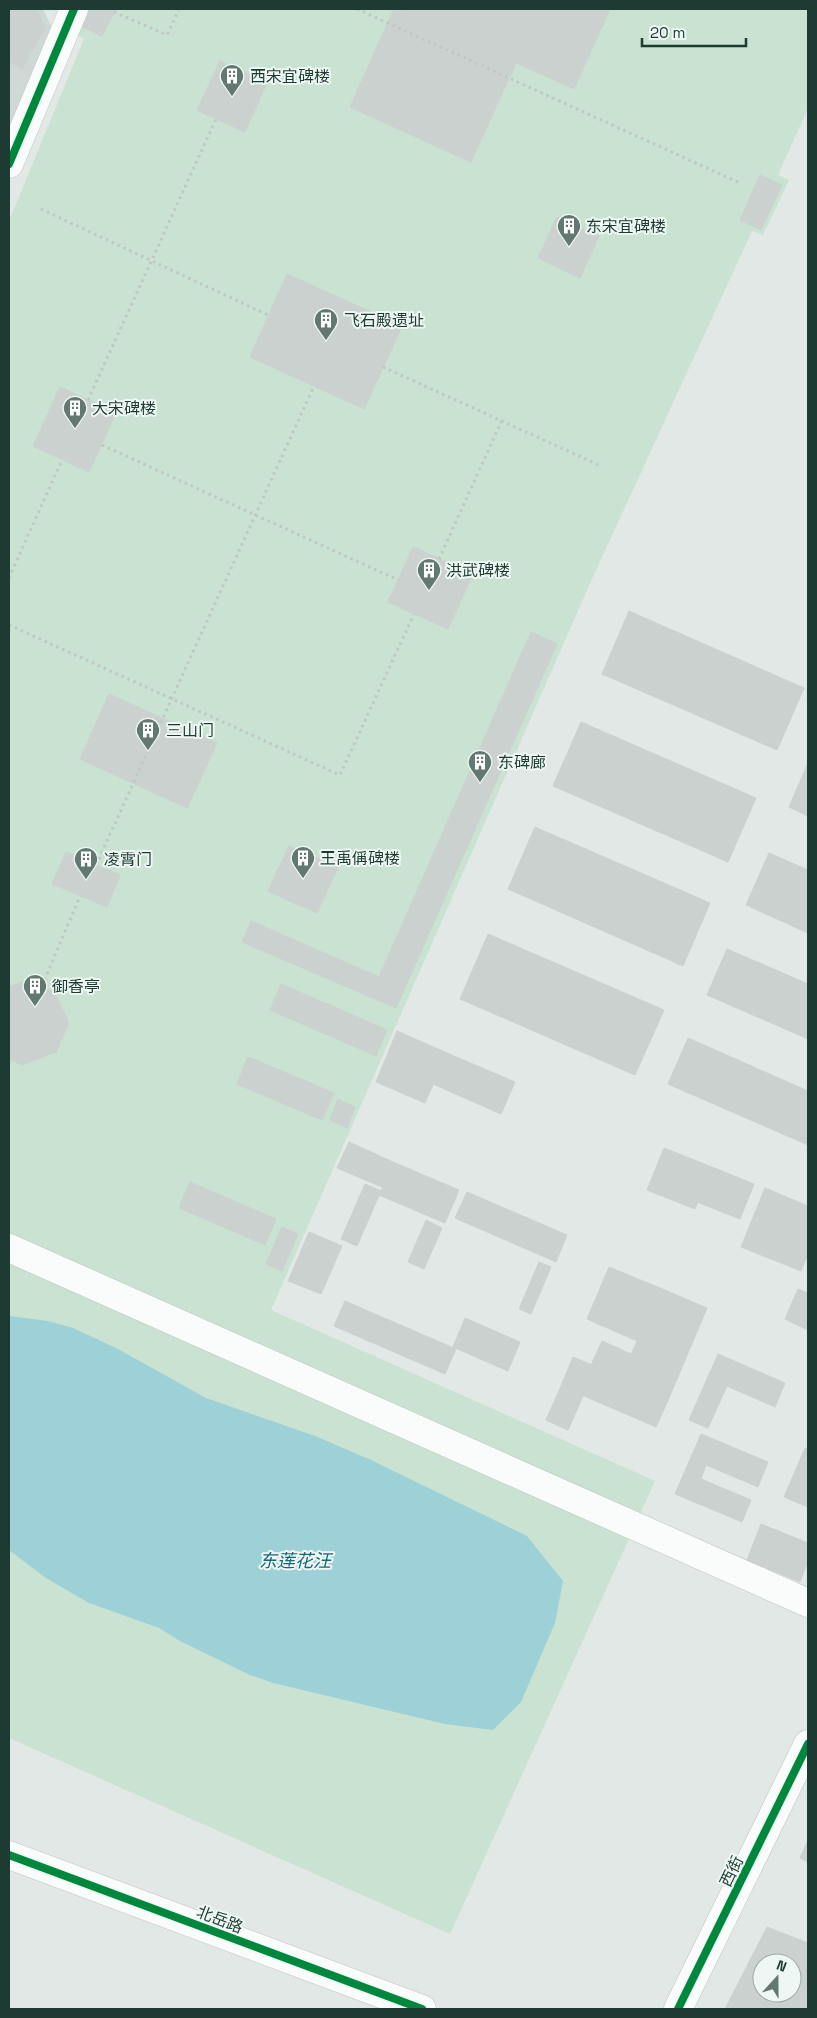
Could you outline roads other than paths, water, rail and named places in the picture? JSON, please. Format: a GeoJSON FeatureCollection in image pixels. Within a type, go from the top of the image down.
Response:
{"type":"FeatureCollection","features":[{"type":"Feature","properties":{"kind":"street"},"geometry":{"type":"LineString","coordinates":[[9,164],[74,9]]}},
{"type":"Feature","properties":{"kind":"street"},"geometry":{"type":"LineString","coordinates":[[9,1248],[808,1603]]}},
{"type":"Feature","properties":{"kind":"street","name":"西街"},"geometry":{"type":"LineString","coordinates":[[678,2009],[808,1744]]}},
{"type":"Feature","properties":{"kind":"street","name":"北岳路"},"geometry":{"type":"LineString","coordinates":[[9,1855],[422,2009]]}},
{"type":"Feature","properties":{"kind":"water","name":"东莲花汪"},"geometry":{"type":"Polygon","coordinates":[[[9,1316],[48,1321],[73,1328],[118,1349],[206,1398],[315,1436],[371,1460],[527,1536],[563,1581],[555,1623],[521,1702],[493,1730],[445,1724],[273,1683],[248,1674],[180,1641],[159,1628],[89,1603],[46,1578],[9,1550],[9,1316]]]}},
{"type":"Feature","properties":{"kind":"place","name":"西宋宜碑楼"},"geometry":{"type":"Point","coordinates":[232,97]}},
{"type":"Feature","properties":{"kind":"place","name":"东宋宜碑楼"},"geometry":{"type":"Point","coordinates":[569,247]}},
{"type":"Feature","properties":{"kind":"place","name":"飞石殿遗址"},"geometry":{"type":"Point","coordinates":[326,341]}},
{"type":"Feature","properties":{"kind":"place","name":"大宋碑楼"},"geometry":{"type":"Point","coordinates":[75,429]}},
{"type":"Feature","properties":{"kind":"place","name":"洪武碑楼"},"geometry":{"type":"Point","coordinates":[429,591]}},
{"type":"Feature","properties":{"kind":"place","name":"三山门"},"geometry":{"type":"Point","coordinates":[148,751]}},
{"type":"Feature","properties":{"kind":"place","name":"东碑廊"},"geometry":{"type":"Point","coordinates":[480,783]}},
{"type":"Feature","properties":{"kind":"place","name":"王禹偁碑楼"},"geometry":{"type":"Point","coordinates":[303,879]}},
{"type":"Feature","properties":{"kind":"place","name":"凌霄门"},"geometry":{"type":"Point","coordinates":[86,880]}},
{"type":"Feature","properties":{"kind":"place","name":"御香亭"},"geometry":{"type":"Point","coordinates":[35,1007]}}]}
